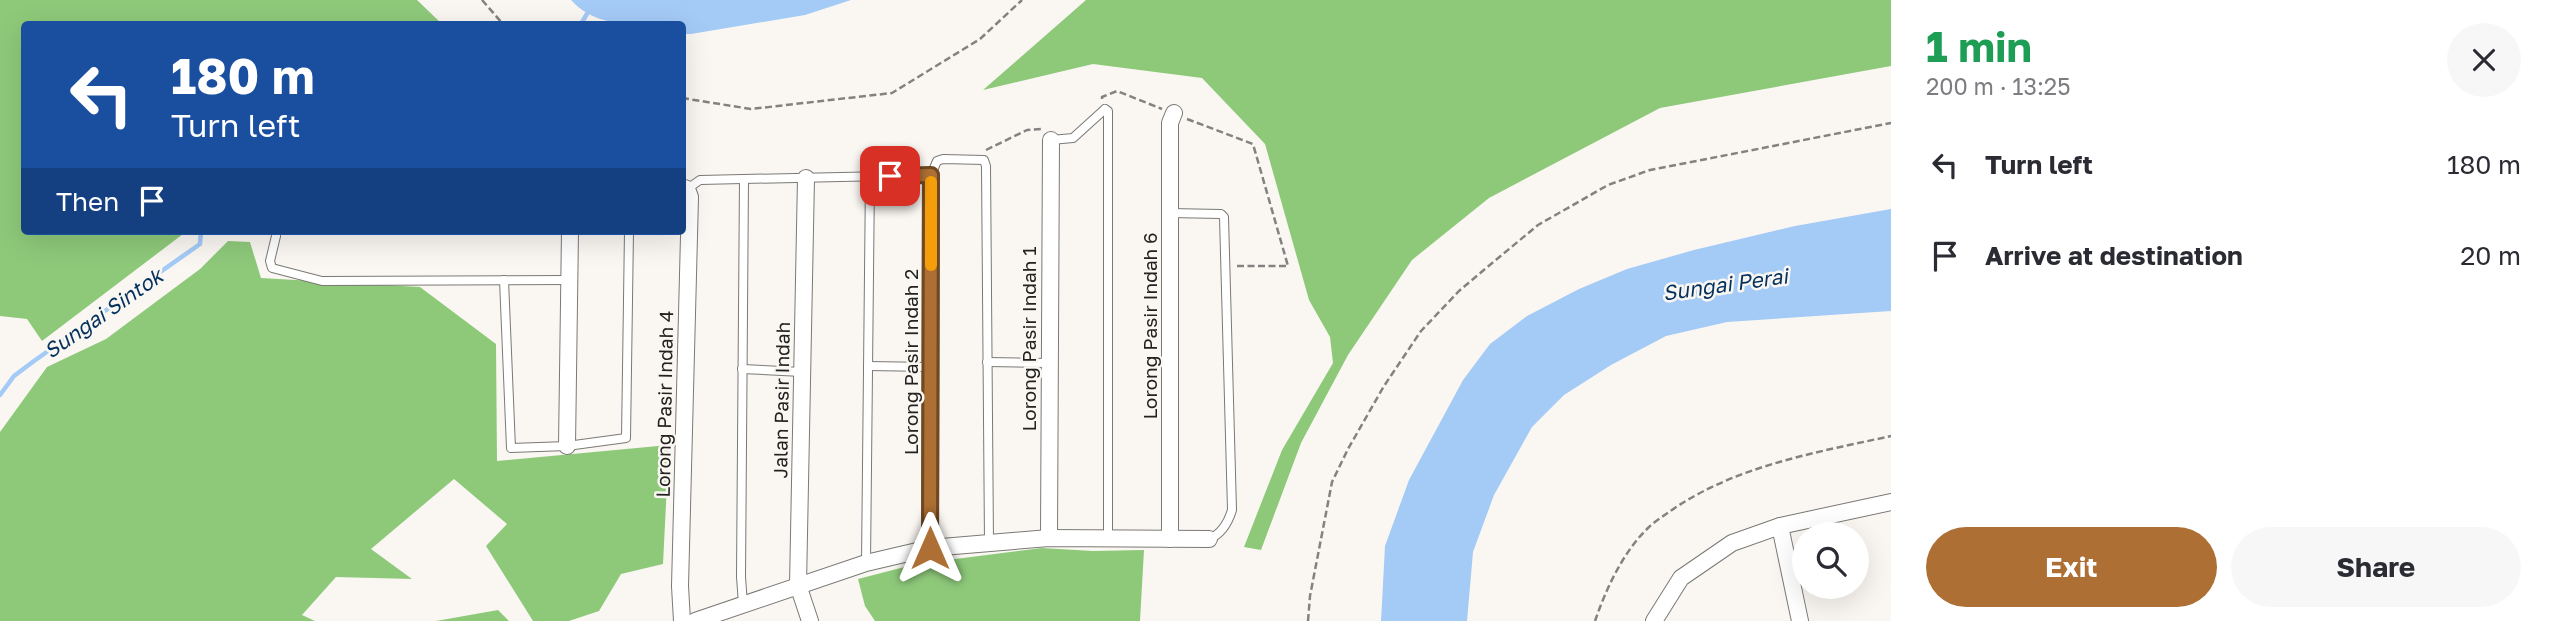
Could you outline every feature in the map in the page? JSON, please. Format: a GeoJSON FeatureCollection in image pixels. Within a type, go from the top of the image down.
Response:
{"type":"FeatureCollection","features":[{"type":"Feature","properties":{"kind":"street","name":"Lorong Pasir Indah 6"},"geometry":{"type":"LineString","coordinates":[[1170,538],[1170,123],[1174,113]]}},
{"type":"Feature","properties":{"kind":"street","name":"Lorong Pasir Indah 1"},"geometry":{"type":"LineString","coordinates":[[1049,538],[1051,140]]}},
{"type":"Feature","properties":{"kind":"street","name":"Lorong Pasir Indah 2"},"geometry":{"type":"LineString","coordinates":[[930,548],[931,175]]}},
{"type":"Feature","properties":{"kind":"street","name":"Jalan Pasir Indah"},"geometry":{"type":"LineString","coordinates":[[806,178],[798,585],[810,621]]}},
{"type":"Feature","properties":{"kind":"street","name":"Lorong Pasir Indah 4"},"geometry":{"type":"LineString","coordinates":[[682,621],[680,586],[690,197],[686,190]]}},
{"type":"Feature","properties":{"kind":"street"},"geometry":{"type":"LineString","coordinates":[[567,446],[570,235]]}},
{"type":"Feature","properties":{"kind":"street"},"geometry":{"type":"LineString","coordinates":[[1654,621],[1681,578],[1732,543],[1780,526],[1891,502]]}},
{"type":"Feature","properties":{"kind":"street"},"geometry":{"type":"LineString","coordinates":[[1780,526],[1800,621]]}},
{"type":"Feature","properties":{"kind":"street"},"geometry":{"type":"LineString","coordinates":[[695,621],[866,563],[930,548],[1049,538],[1209,539]]}},
{"type":"Feature","properties":{"kind":"lane"},"geometry":{"type":"LineString","coordinates":[[1051,140],[1073,138],[1105,109],[1108,111],[1108,538]]}},
{"type":"Feature","properties":{"kind":"lane"},"geometry":{"type":"LineString","coordinates":[[686,187],[700,180],[931,175],[937,161],[943,159],[981,159],[986,163],[989,543]]}},
{"type":"Feature","properties":{"kind":"lane"},"geometry":{"type":"LineString","coordinates":[[866,563],[870,177]]}},
{"type":"Feature","properties":{"kind":"lane"},"geometry":{"type":"LineString","coordinates":[[743,604],[741,369],[744,179]]}},
{"type":"Feature","properties":{"kind":"lane"},"geometry":{"type":"LineString","coordinates":[[1170,213],[1221,214],[1224,217],[1232,510],[1218,535],[1209,539]]}},
{"type":"Feature","properties":{"kind":"lane"},"geometry":{"type":"LineString","coordinates":[[504,280],[510,447],[515,450],[567,446],[625,438],[629,235]]}},
{"type":"Feature","properties":{"kind":"lane"},"geometry":{"type":"LineString","coordinates":[[276,236],[270,261],[272,268],[322,281],[570,280]]}},
{"type":"Feature","properties":{"kind":"lane"},"geometry":{"type":"LineString","coordinates":[[987,362],[1049,363]]}},
{"type":"Feature","properties":{"kind":"lane"},"geometry":{"type":"LineString","coordinates":[[868,366],[931,367]]}},
{"type":"Feature","properties":{"kind":"lane"},"geometry":{"type":"LineString","coordinates":[[741,369],[802,372]]}},
{"type":"Feature","properties":{"kind":"path"},"geometry":{"type":"LineString","coordinates":[[482,0],[500,21]]}},
{"type":"Feature","properties":{"kind":"path"},"geometry":{"type":"LineString","coordinates":[[686,99],[751,108],[892,93],[980,39],[1022,0]]}},
{"type":"Feature","properties":{"kind":"path"},"geometry":{"type":"LineString","coordinates":[[1105,109],[1101,96],[1117,91],[1253,145],[1288,266],[1224,266]]}},
{"type":"Feature","properties":{"kind":"path"},"geometry":{"type":"LineString","coordinates":[[1308,621],[1310,596],[1332,482],[1384,386],[1421,331],[1459,291],[1538,225],[1608,185],[1650,170],[1891,123]]}},
{"type":"Feature","properties":{"kind":"path"},"geometry":{"type":"LineString","coordinates":[[981,159],[986,149],[1027,130],[1040,128],[1051,140]]}},
{"type":"Feature","properties":{"kind":"path"},"geometry":{"type":"LineString","coordinates":[[1595,621],[1630,549],[1648,527],[1692,496],[1727,478],[1752,470],[1891,436]]}},
{"type":"Feature","properties":{"kind":"green space"},"geometry":{"type":"Polygon","coordinates":[[[0,0],[417,0],[439,21],[21,21],[21,235],[182,235],[42,341],[27,319],[0,316],[0,0]]]}},
{"type":"Feature","properties":{"kind":"green space"},"geometry":{"type":"Polygon","coordinates":[[[1086,0],[1891,0],[1891,66],[1660,108],[1489,198],[1412,260],[1348,355],[1301,443],[1261,550],[1244,547],[1282,450],[1333,363],[1330,337],[1309,300],[1265,144],[1202,78],[1093,64],[983,90],[1086,0]]]}},
{"type":"Feature","properties":{"kind":"green space"},"geometry":{"type":"Polygon","coordinates":[[[228,241],[250,242],[261,278],[420,287],[496,344],[497,461],[669,445],[663,564],[621,574],[599,611],[569,621],[533,621],[486,546],[507,524],[454,479],[371,549],[412,579],[336,577],[302,615],[315,621],[0,621],[0,432],[47,367],[106,339],[200,269],[228,241]]]}},
{"type":"Feature","properties":{"kind":"green space"},"geometry":{"type":"Polygon","coordinates":[[[1042,548],[1144,550],[1140,621],[875,621],[865,606],[858,579],[916,564],[1042,548]]]}},
{"type":"Feature","properties":{"kind":"green space"},"geometry":{"type":"Polygon","coordinates":[[[498,610],[509,621],[436,621],[498,610]]]}},
{"type":"Feature","properties":{"kind":"water"},"geometry":{"type":"Polygon","coordinates":[[[571,0],[851,0],[805,15],[691,34],[686,34],[686,21],[608,21],[582,10],[571,0]]]}},
{"type":"Feature","properties":{"kind":"water","name":"Sungai Perai"},"geometry":{"type":"Polygon","coordinates":[[[1891,209],[1891,311],[1727,322],[1666,336],[1611,365],[1564,395],[1532,427],[1494,495],[1473,552],[1467,621],[1381,621],[1385,546],[1409,480],[1463,380],[1490,344],[1527,316],[1579,289],[1627,269],[1795,226],[1891,209]]]}},
{"type":"Feature","properties":{"kind":"waterway","name":"Sungai Sintok"},"geometry":{"type":"LineString","coordinates":[[583,21],[595,0]]}},
{"type":"Feature","properties":{"kind":"waterway","name":"Sungai Sintok"},"geometry":{"type":"LineString","coordinates":[[0,395],[14,376],[200,244],[201,235]]}},
{"type":"Feature","properties":{"kind":"slow traffic"},"geometry":{"type":"LineString","coordinates":[[931,182],[931,265]]}},
{"type":"Feature","properties":{"kind":"route"},"geometry":{"type":"LineString","coordinates":[[890,176],[931,175],[930,548]]}}]}
